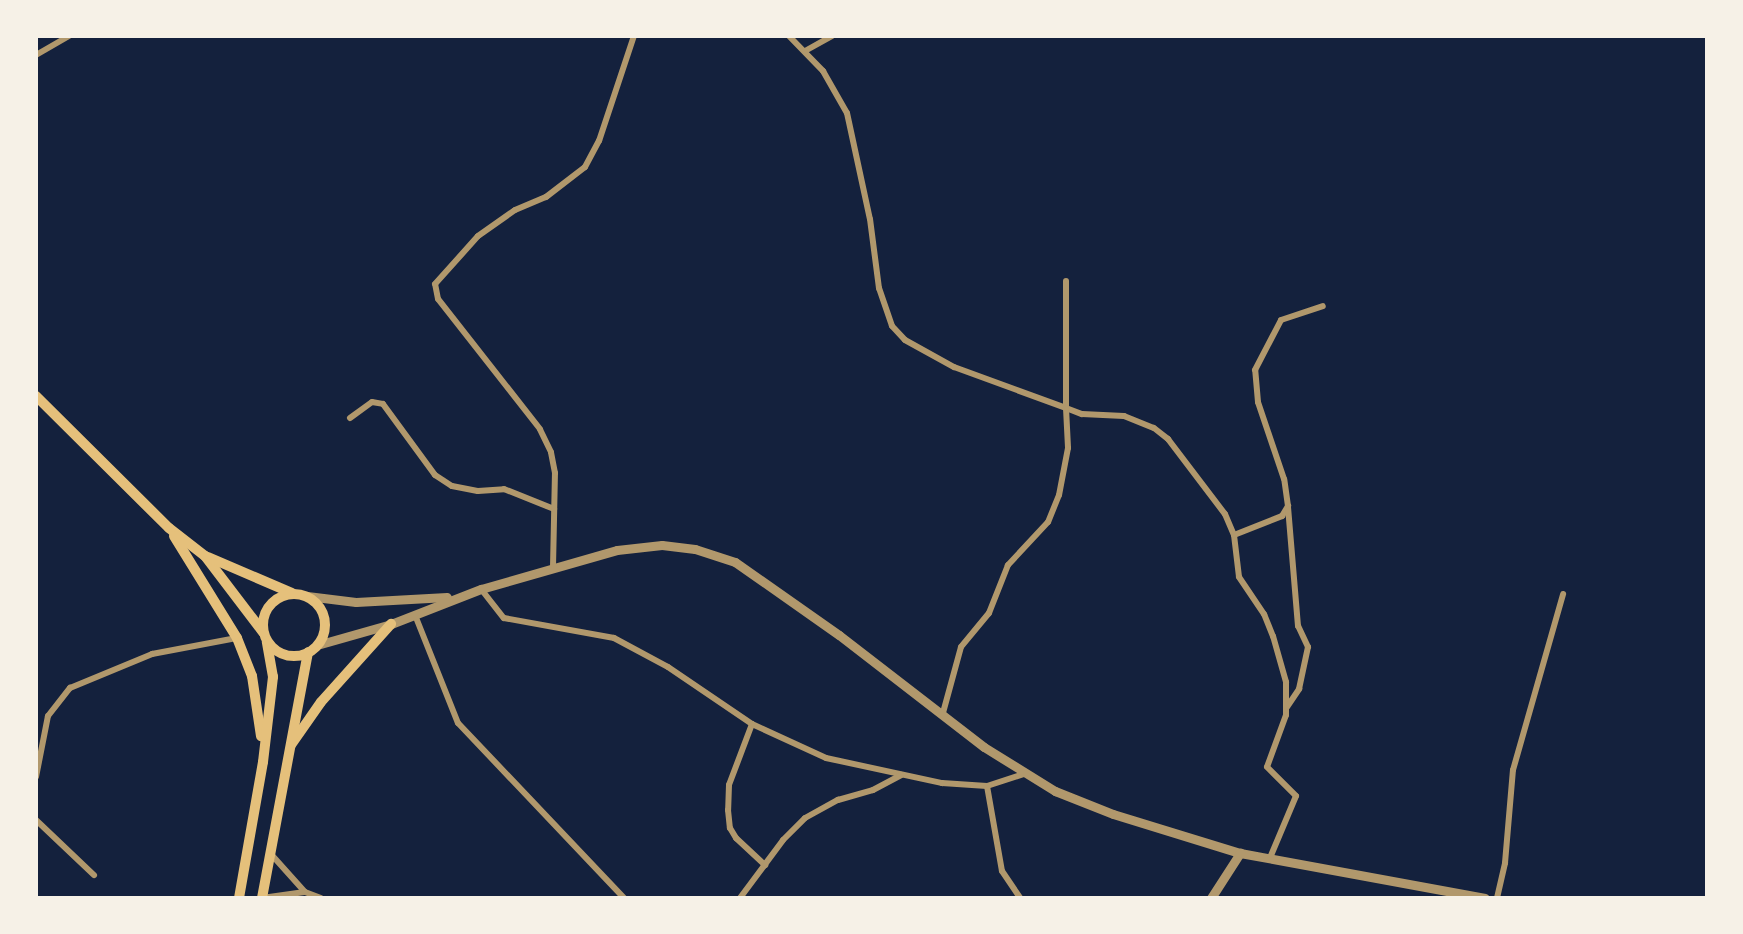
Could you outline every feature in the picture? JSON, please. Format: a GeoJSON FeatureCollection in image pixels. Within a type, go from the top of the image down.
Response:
{"type":"FeatureCollection","features":[{"type":"Feature","properties":{"kind":"main road"},"geometry":{"type":"LineString","coordinates":[[36,396],[169,528],[205,556],[292,593],[307,596],[317,603],[325,624],[313,649],[288,751],[262,898]]}},
{"type":"Feature","properties":{"kind":"main road"},"geometry":{"type":"LineString","coordinates":[[169,528],[237,638],[252,676],[263,762]]}},
{"type":"Feature","properties":{"kind":"main road"},"geometry":{"type":"LineString","coordinates":[[205,556],[265,637],[286,655],[313,649]]}},
{"type":"Feature","properties":{"kind":"main road"},"geometry":{"type":"LineString","coordinates":[[238,898],[263,762],[273,677],[265,637],[266,610],[281,596],[292,593]]}},
{"type":"Feature","properties":{"kind":"main road"},"geometry":{"type":"LineString","coordinates":[[288,751],[328,694],[391,624]]}},
{"type":"Feature","properties":{"kind":"street"},"geometry":{"type":"LineString","coordinates":[[36,55],[69,36]]}},
{"type":"Feature","properties":{"kind":"street"},"geometry":{"type":"LineString","coordinates":[[553,567],[555,473],[540,429],[471,344],[438,299],[435,284],[478,236],[516,210],[546,197],[585,167],[599,141],[634,36]]}},
{"type":"Feature","properties":{"kind":"street"},"geometry":{"type":"LineString","coordinates":[[789,36],[805,51],[838,93],[847,113],[868,208],[879,288],[892,326],[905,340],[935,358],[1082,414],[1124,416],[1154,428],[1205,486],[1225,514],[1234,535],[1239,577],[1264,614],[1282,662],[1286,721],[1267,767],[1294,792],[1295,801],[1270,858]]}},
{"type":"Feature","properties":{"kind":"street"},"geometry":{"type":"LineString","coordinates":[[805,51],[832,36]]}},
{"type":"Feature","properties":{"kind":"street"},"geometry":{"type":"LineString","coordinates":[[943,713],[961,647],[989,613],[1008,565],[1038,537],[1052,513],[1065,464],[1065,281]]}},
{"type":"Feature","properties":{"kind":"street"},"geometry":{"type":"LineString","coordinates":[[1286,707],[1299,689],[1308,647],[1298,626],[1284,479],[1258,402],[1256,370],[1281,320],[1323,306]]}},
{"type":"Feature","properties":{"kind":"street"},"geometry":{"type":"LineString","coordinates":[[350,418],[372,402],[383,404],[428,467],[452,486],[478,491],[504,489],[554,509]]}},
{"type":"Feature","properties":{"kind":"street"},"geometry":{"type":"LineString","coordinates":[[1234,535],[1282,516],[1288,506]]}},
{"type":"Feature","properties":{"kind":"street"},"geometry":{"type":"LineString","coordinates":[[313,649],[391,624],[458,596],[553,567],[617,550],[662,545],[735,562],[943,713],[984,747],[1024,774],[1055,791],[1113,814],[1240,854],[1485,898]]}},
{"type":"Feature","properties":{"kind":"street"},"geometry":{"type":"LineString","coordinates":[[481,589],[504,618],[614,638],[668,667],[752,724],[826,758],[901,775],[987,786],[1024,774]]}},
{"type":"Feature","properties":{"kind":"street"},"geometry":{"type":"LineString","coordinates":[[1497,898],[1505,863],[1513,770],[1563,594]]}},
{"type":"Feature","properties":{"kind":"street"},"geometry":{"type":"LineString","coordinates":[[307,596],[389,603],[458,596]]}},
{"type":"Feature","properties":{"kind":"street"},"geometry":{"type":"LineString","coordinates":[[415,615],[458,723],[622,898]]}},
{"type":"Feature","properties":{"kind":"street"},"geometry":{"type":"LineString","coordinates":[[36,777],[48,716],[70,688],[152,654],[237,638]]}},
{"type":"Feature","properties":{"kind":"street"},"geometry":{"type":"LineString","coordinates":[[752,724],[729,785],[728,810],[730,828],[736,838],[765,865]]}},
{"type":"Feature","properties":{"kind":"street"},"geometry":{"type":"LineString","coordinates":[[740,898],[805,818],[838,800],[873,790],[901,775]]}},
{"type":"Feature","properties":{"kind":"street"},"geometry":{"type":"LineString","coordinates":[[987,786],[1002,871],[1020,898]]}},
{"type":"Feature","properties":{"kind":"street"},"geometry":{"type":"LineString","coordinates":[[36,820],[94,874]]}},
{"type":"Feature","properties":{"kind":"street"},"geometry":{"type":"LineString","coordinates":[[270,853],[305,892],[321,898]]}},
{"type":"Feature","properties":{"kind":"street"},"geometry":{"type":"LineString","coordinates":[[1213,898],[1240,854]]}},
{"type":"Feature","properties":{"kind":"street"},"geometry":{"type":"LineString","coordinates":[[262,898],[305,892]]}}]}
